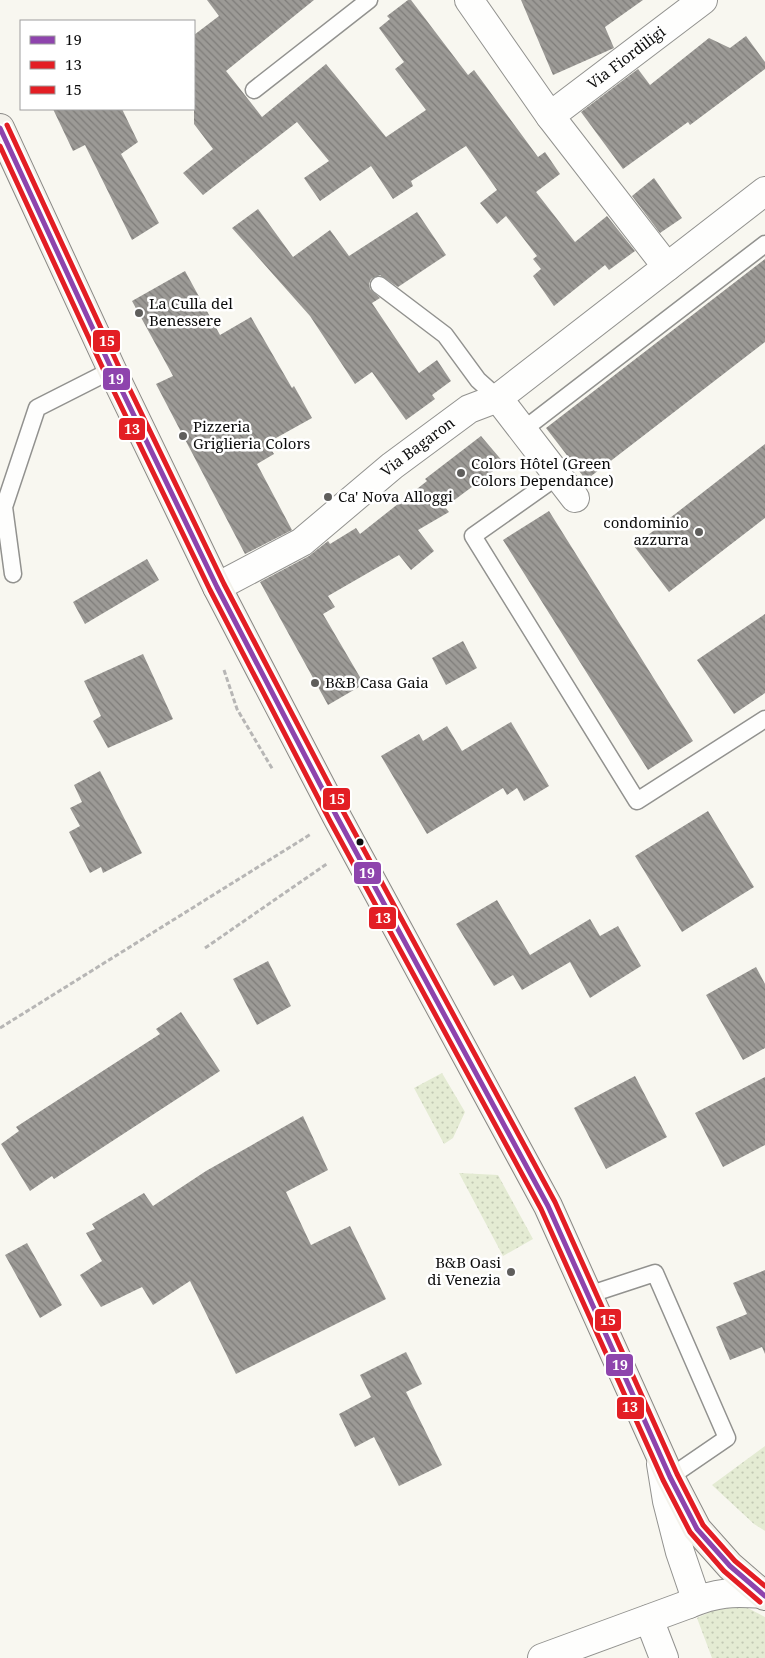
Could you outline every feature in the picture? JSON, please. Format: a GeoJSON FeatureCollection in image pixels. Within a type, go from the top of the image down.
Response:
{"type":"FeatureCollection","features":[{"type":"Feature","properties":{"kind":"main road"},"geometry":{"type":"LineString","coordinates":[[0,128],[112,370],[218,587],[337,817],[548,1206],[670,1477],[723,1538],[748,1561],[764,1588]]}},
{"type":"Feature","properties":{"kind":"street"},"geometry":{"type":"LineString","coordinates":[[469,0],[550,116],[667,267]]}},
{"type":"Feature","properties":{"kind":"street","name":"Via Fiordiligi"},"geometry":{"type":"LineString","coordinates":[[550,116],[703,0]]}},
{"type":"Feature","properties":{"kind":"street","name":"Via Bagaron"},"geometry":{"type":"LineString","coordinates":[[218,587],[302,542],[392,466],[469,409],[498,398],[765,191]]}},
{"type":"Feature","properties":{"kind":"street"},"geometry":{"type":"LineString","coordinates":[[498,398],[575,498]]}},
{"type":"Feature","properties":{"kind":"street"},"geometry":{"type":"LineString","coordinates":[[670,1477],[669,1509],[680,1552],[694,1593],[689,1604]]}},
{"type":"Feature","properties":{"kind":"street"},"geometry":{"type":"LineString","coordinates":[[542,1658],[708,1596],[764,1588]]}},
{"type":"Feature","properties":{"kind":"street"},"geometry":{"type":"LineString","coordinates":[[649,1619],[664,1658]]}},
{"type":"Feature","properties":{"kind":"lane"},"geometry":{"type":"LineString","coordinates":[[254,90],[369,0]]}},
{"type":"Feature","properties":{"kind":"lane"},"geometry":{"type":"LineString","coordinates":[[523,430],[765,244]]}},
{"type":"Feature","properties":{"kind":"lane"},"geometry":{"type":"LineString","coordinates":[[378,285],[445,335],[478,380],[498,398]]}},
{"type":"Feature","properties":{"kind":"lane"},"geometry":{"type":"LineString","coordinates":[[13,574],[4,507],[38,408],[112,370]]}},
{"type":"Feature","properties":{"kind":"lane"},"geometry":{"type":"LineString","coordinates":[[558,476],[473,536],[637,801],[765,719]]}},
{"type":"Feature","properties":{"kind":"lane"},"geometry":{"type":"LineString","coordinates":[[588,1295],[655,1273],[727,1438],[670,1477]]}},
{"type":"Feature","properties":{"kind":"path"},"geometry":{"type":"LineString","coordinates":[[0,1028],[337,817]]}},
{"type":"Feature","properties":{"kind":"path"},"geometry":{"type":"LineString","coordinates":[[204,948],[352,845]]}},
{"type":"Feature","properties":{"kind":"green space"},"geometry":{"type":"Polygon","coordinates":[[[442,1073],[465,1112],[453,1138],[444,1144],[414,1088],[442,1073]]]}},
{"type":"Feature","properties":{"kind":"green space"},"geometry":{"type":"Polygon","coordinates":[[[459,1173],[498,1175],[533,1239],[503,1256],[459,1173]]]}},
{"type":"Feature","properties":{"kind":"green space"},"geometry":{"type":"Polygon","coordinates":[[[765,1446],[765,1531],[754,1524],[712,1485],[765,1446]]]}},
{"type":"Feature","properties":{"kind":"green space"},"geometry":{"type":"Polygon","coordinates":[[[725,1605],[744,1606],[765,1617],[765,1658],[712,1658],[697,1618],[725,1605]]]}},
{"type":"Feature","properties":{"kind":"building"},"geometry":{"type":"Polygon","coordinates":[[[207,0],[314,0],[226,71],[262,117],[326,64],[386,137],[426,110],[395,69],[404,62],[379,28],[390,19],[387,16],[408,0],[411,0],[468,75],[474,70],[538,157],[545,152],[560,174],[536,192],[575,242],[607,216],[635,251],[609,270],[605,265],[554,306],[533,276],[541,269],[533,259],[537,256],[506,216],[497,224],[480,203],[497,190],[466,146],[411,181],[413,186],[393,199],[371,166],[320,201],[304,178],[329,161],[297,122],[203,195],[183,173],[213,149],[194,124],[195,34],[219,16],[207,0]]]}},
{"type":"Feature","properties":{"kind":"building"},"geometry":{"type":"Polygon","coordinates":[[[521,0],[643,0],[605,27],[614,48],[553,75],[521,0]]]}},
{"type":"Feature","properties":{"kind":"building"},"geometry":{"type":"Polygon","coordinates":[[[746,36],[765,62],[765,69],[690,125],[688,122],[623,169],[581,112],[638,69],[650,85],[709,38],[730,48],[746,36]]]}},
{"type":"Feature","properties":{"kind":"building"},"geometry":{"type":"Polygon","coordinates":[[[53,110],[122,110],[138,142],[121,154],[159,223],[132,240],[85,145],[73,151],[53,110]]]}},
{"type":"Feature","properties":{"kind":"building"},"geometry":{"type":"Polygon","coordinates":[[[654,178],[682,218],[660,233],[632,196],[654,178]]]}},
{"type":"Feature","properties":{"kind":"building"},"geometry":{"type":"Polygon","coordinates":[[[258,209],[293,257],[330,230],[349,256],[417,212],[446,255],[398,287],[380,275],[371,279],[369,284],[370,289],[380,298],[372,303],[419,373],[437,360],[451,381],[432,395],[435,399],[406,420],[372,372],[355,384],[310,316],[232,228],[258,209]]]}},
{"type":"Feature","properties":{"kind":"building"},"geometry":{"type":"Polygon","coordinates":[[[765,259],[765,342],[586,480],[546,428],[765,259]]]}},
{"type":"Feature","properties":{"kind":"building"},"geometry":{"type":"Polygon","coordinates":[[[185,271],[220,335],[251,317],[292,388],[294,386],[312,418],[267,443],[274,454],[257,464],[292,530],[245,554],[156,384],[173,376],[132,301],[185,271]]]}},
{"type":"Feature","properties":{"kind":"building"},"geometry":{"type":"Polygon","coordinates":[[[481,436],[504,463],[445,507],[449,512],[418,530],[434,551],[411,570],[399,555],[328,596],[335,607],[323,614],[364,684],[328,705],[260,582],[309,556],[328,541],[330,544],[356,528],[360,534],[427,481],[425,479],[481,436]]]}},
{"type":"Feature","properties":{"kind":"building","name":"condominio azzurra"},"geometry":{"type":"Polygon","coordinates":[[[765,444],[765,518],[669,592],[634,546],[765,444]]]}},
{"type":"Feature","properties":{"kind":"building"},"geometry":{"type":"Polygon","coordinates":[[[549,511],[693,741],[648,770],[503,540],[549,511]]]}},
{"type":"Feature","properties":{"kind":"building"},"geometry":{"type":"Polygon","coordinates":[[[147,559],[159,580],[85,624],[73,602],[147,559]]]}},
{"type":"Feature","properties":{"kind":"building"},"geometry":{"type":"Polygon","coordinates":[[[765,614],[765,693],[734,714],[697,660],[765,614]]]}},
{"type":"Feature","properties":{"kind":"building"},"geometry":{"type":"Polygon","coordinates":[[[463,641],[477,668],[446,685],[432,658],[463,641]]]}},
{"type":"Feature","properties":{"kind":"building"},"geometry":{"type":"Polygon","coordinates":[[[143,654],[173,719],[108,748],[93,721],[101,716],[84,681],[143,654]]]}},
{"type":"Feature","properties":{"kind":"building"},"geometry":{"type":"Polygon","coordinates":[[[511,722],[549,786],[524,801],[517,788],[507,795],[503,788],[427,834],[381,756],[419,734],[423,741],[447,726],[462,751],[511,722]]]}},
{"type":"Feature","properties":{"kind":"building"},"geometry":{"type":"Polygon","coordinates":[[[100,771],[142,853],[103,873],[101,867],[90,873],[69,832],[80,826],[70,808],[82,802],[74,785],[100,771]]]}},
{"type":"Feature","properties":{"kind":"building"},"geometry":{"type":"Polygon","coordinates":[[[708,811],[754,887],[682,932],[635,856],[708,811]]]}},
{"type":"Feature","properties":{"kind":"building"},"geometry":{"type":"Polygon","coordinates":[[[497,900],[530,955],[590,919],[600,936],[618,926],[641,966],[590,998],[570,962],[522,990],[513,975],[494,986],[456,924],[497,900]]]}},
{"type":"Feature","properties":{"kind":"building"},"geometry":{"type":"Polygon","coordinates":[[[268,961],[291,1006],[257,1025],[233,979],[268,961]]]}},
{"type":"Feature","properties":{"kind":"building"},"geometry":{"type":"Polygon","coordinates":[[[756,967],[765,984],[765,1048],[743,1060],[706,995],[756,967]]]}},
{"type":"Feature","properties":{"kind":"building"},"geometry":{"type":"Polygon","coordinates":[[[181,1012],[220,1071],[54,1179],[52,1176],[30,1191],[1,1144],[19,1131],[16,1127],[160,1034],[156,1029],[181,1012]]]}},
{"type":"Feature","properties":{"kind":"building"},"geometry":{"type":"Polygon","coordinates":[[[635,1076],[667,1137],[606,1169],[574,1108],[635,1076]]]}},
{"type":"Feature","properties":{"kind":"building"},"geometry":{"type":"Polygon","coordinates":[[[765,1077],[765,1145],[723,1167],[695,1113],[765,1077]]]}},
{"type":"Feature","properties":{"kind":"building"},"geometry":{"type":"Polygon","coordinates":[[[303,1116],[328,1170],[286,1192],[311,1245],[350,1226],[386,1299],[236,1374],[190,1281],[153,1305],[142,1287],[101,1307],[80,1275],[102,1261],[86,1233],[95,1229],[92,1224],[144,1193],[153,1206],[206,1171],[303,1116]]]}},
{"type":"Feature","properties":{"kind":"building"},"geometry":{"type":"Polygon","coordinates":[[[27,1243],[62,1305],[40,1318],[5,1255],[27,1243]]]}},
{"type":"Feature","properties":{"kind":"building"},"geometry":{"type":"Polygon","coordinates":[[[765,1270],[765,1354],[762,1347],[730,1360],[716,1327],[747,1314],[733,1283],[765,1270]]]}},
{"type":"Feature","properties":{"kind":"building"},"geometry":{"type":"Polygon","coordinates":[[[406,1352],[422,1384],[406,1392],[442,1465],[399,1486],[374,1437],[355,1447],[339,1414],[371,1397],[360,1375],[406,1352]]]}},
{"type":"Feature","properties":{"kind":"transit line","name":"15"},"geometry":{"type":"LineString","coordinates":[[7,125],[119,367],[224,584],[344,813],[555,1202],[677,1474],[703,1525],[735,1561],[765,1586]]}},
{"type":"Feature","properties":{"kind":"transit line","name":"19"},"geometry":{"type":"LineString","coordinates":[[0,128],[112,370],[217,587],[337,817],[548,1206],[670,1477],[697,1529],[730,1566],[765,1596]]}},
{"type":"Feature","properties":{"kind":"transit line","name":"13"},"geometry":{"type":"LineString","coordinates":[[0,146],[105,373],[210,590],[330,821],[541,1209],[663,1480],[690,1532],[724,1571],[760,1602]]}},
{"type":"Feature","properties":{"kind":"place","name":"La Culla del Benessere"},"geometry":{"type":"Point","coordinates":[139,313]}},
{"type":"Feature","properties":{"kind":"place","name":"Pizzeria Griglieria Colors"},"geometry":{"type":"Point","coordinates":[183,436]}},
{"type":"Feature","properties":{"kind":"place","name":"Colors Hôtel (Green Colors Dependance)"},"geometry":{"type":"Point","coordinates":[461,473]}},
{"type":"Feature","properties":{"kind":"place","name":"Ca' Nova Alloggi"},"geometry":{"type":"Point","coordinates":[328,497]}},
{"type":"Feature","properties":{"kind":"place","name":"condominio azzurra"},"geometry":{"type":"Point","coordinates":[699,532]}},
{"type":"Feature","properties":{"kind":"place","name":"B&B Casa Gaia"},"geometry":{"type":"Point","coordinates":[315,683]}},
{"type":"Feature","properties":{"kind":"place","name":"B&B Oasi di Venezia"},"geometry":{"type":"Point","coordinates":[511,1272]}}]}
